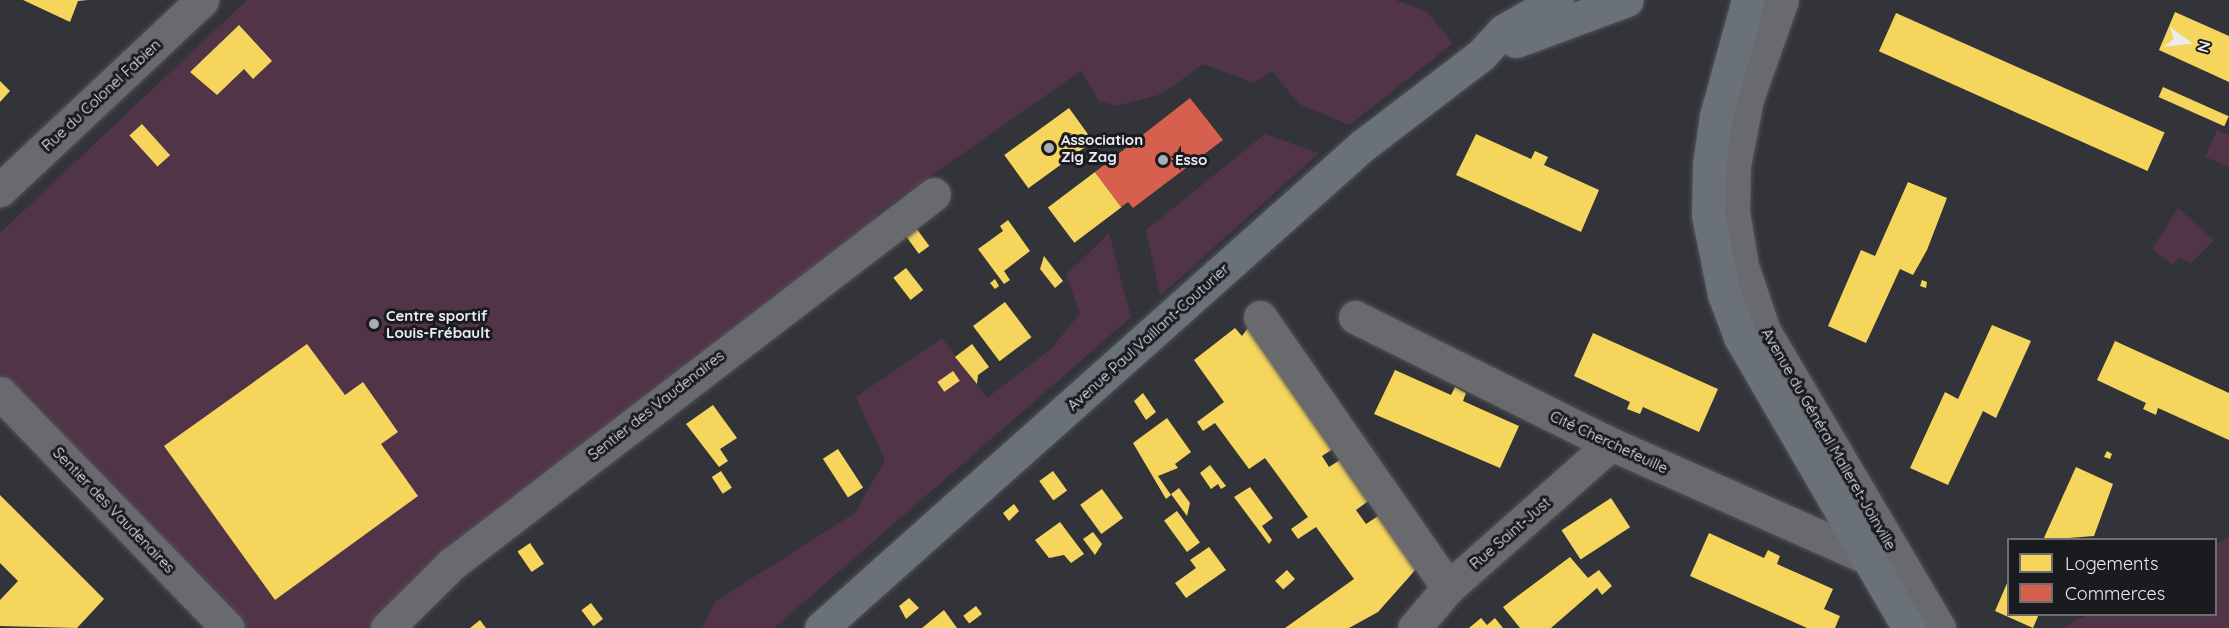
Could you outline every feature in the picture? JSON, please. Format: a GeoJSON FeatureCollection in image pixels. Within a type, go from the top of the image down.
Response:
{"type":"FeatureCollection","features":[{"type":"Feature","properties":{"kind":"main road","name":"Avenue Paul Vaillant-Couturier"},"geometry":{"type":"LineString","coordinates":[[821,628],[1362,146],[1481,55],[1503,31],[1557,0]]}},
{"type":"Feature","properties":{"kind":"main road","name":"Avenue Paul Vaillant-Couturier"},"geometry":{"type":"LineString","coordinates":[[1481,55],[1627,0]]}},
{"type":"Feature","properties":{"kind":"main road","name":"Avenue du Général Malleret-Joinville"},"geometry":{"type":"LineString","coordinates":[[1748,0],[1711,139],[1707,189],[1713,245],[1740,338],[1909,628]]}},
{"type":"Feature","properties":{"kind":"street","name":"Rue du Colonel Fabien"},"geometry":{"type":"LineString","coordinates":[[0,190],[202,0]]}},
{"type":"Feature","properties":{"kind":"street","name":"Avenue du Général Malleret-Joinville"},"geometry":{"type":"LineString","coordinates":[[1782,0],[1747,99],[1734,165],[1733,212],[1742,266],[1764,331],[1939,628]]}},
{"type":"Feature","properties":{"kind":"street","name":"Sentier des Vaudenaires"},"geometry":{"type":"LineString","coordinates":[[387,628],[453,563],[934,194]]}},
{"type":"Feature","properties":{"kind":"street"},"geometry":{"type":"LineString","coordinates":[[1260,317],[1448,588]]}},
{"type":"Feature","properties":{"kind":"street","name":"Cité Cherchefeuille"},"geometry":{"type":"LineString","coordinates":[[1355,317],[1611,444],[1868,558]]}},
{"type":"Feature","properties":{"kind":"street","name":"Sentier des Vaudenaires"},"geometry":{"type":"LineString","coordinates":[[0,393],[228,628]]}},
{"type":"Feature","properties":{"kind":"street","name":"Rue Saint-Just"},"geometry":{"type":"LineString","coordinates":[[1414,628],[1448,588],[1611,444]]}},
{"type":"Feature","properties":{"kind":"shaded area","name":"Centre sportif Louis-Frébault"},"geometry":{"type":"Polygon","coordinates":[[[247,0],[1395,0],[1426,11],[1453,43],[1350,125],[1299,104],[1272,71],[1254,83],[1203,64],[1162,94],[1117,106],[1099,101],[1081,71],[876,214],[882,223],[371,628],[246,628],[0,380],[0,233],[247,0]]]}},
{"type":"Feature","properties":{"kind":"shaded area"},"geometry":{"type":"Polygon","coordinates":[[[2217,130],[2229,135],[2229,167],[2205,157],[2217,130]]]}},
{"type":"Feature","properties":{"kind":"shaded area"},"geometry":{"type":"Polygon","coordinates":[[[1265,134],[1319,153],[1160,296],[1146,230],[1265,134]]]}},
{"type":"Feature","properties":{"kind":"shaded area"},"geometry":{"type":"Polygon","coordinates":[[[2178,208],[2214,240],[2190,264],[2180,257],[2173,265],[2152,249],[2178,208]]]}},
{"type":"Feature","properties":{"kind":"shaded area"},"geometry":{"type":"Polygon","coordinates":[[[1109,233],[1131,317],[774,628],[702,628],[716,601],[855,513],[885,460],[856,397],[942,338],[987,398],[1051,349],[1080,313],[1066,275],[1109,233]]]}},
{"type":"Feature","properties":{"kind":"shaded area"},"geometry":{"type":"Polygon","coordinates":[[[2229,537],[2229,628],[2062,628],[2085,616],[2217,616],[2217,543],[2229,537]]]}},
{"type":"Feature","properties":{"kind":"building: Logements"},"geometry":{"type":"Polygon","coordinates":[[[23,0],[88,0],[78,1],[70,22],[23,0]]]}},
{"type":"Feature","properties":{"kind":"building: Logements"},"geometry":{"type":"Polygon","coordinates":[[[2175,12],[2229,36],[2229,82],[2159,50],[2175,12]]]}},
{"type":"Feature","properties":{"kind":"building: Logements"},"geometry":{"type":"Polygon","coordinates":[[[1896,13],[2165,133],[2147,171],[1879,51],[1896,13]]]}},
{"type":"Feature","properties":{"kind":"building: Logements"},"geometry":{"type":"Polygon","coordinates":[[[239,25],[272,61],[253,79],[244,69],[217,95],[190,72],[239,25]]]}},
{"type":"Feature","properties":{"kind":"building: Logements"},"geometry":{"type":"Polygon","coordinates":[[[0,81],[10,91],[0,102],[0,81]]]}},
{"type":"Feature","properties":{"kind":"building: Logements"},"geometry":{"type":"Polygon","coordinates":[[[2163,87],[2229,116],[2224,126],[2159,97],[2163,87]]]}},
{"type":"Feature","properties":{"kind":"building: Logements","name":"Association Zig Zag"},"geometry":{"type":"Polygon","coordinates":[[[1069,108],[1093,141],[1028,188],[1004,155],[1069,108]]]}},
{"type":"Feature","properties":{"kind":"building: Logements"},"geometry":{"type":"Polygon","coordinates":[[[142,124],[170,155],[157,167],[129,135],[142,124]]]}},
{"type":"Feature","properties":{"kind":"building: Logements"},"geometry":{"type":"Polygon","coordinates":[[[1476,134],[1531,159],[1535,151],[1548,157],[1544,165],[1599,190],[1581,232],[1456,175],[1476,134]]]}},
{"type":"Feature","properties":{"kind":"building: Logements"},"geometry":{"type":"Polygon","coordinates":[[[1095,172],[1121,207],[1074,243],[1048,208],[1095,172]]]}},
{"type":"Feature","properties":{"kind":"building: Logements"},"geometry":{"type":"Polygon","coordinates":[[[1908,182],[1947,198],[1927,250],[1913,275],[1900,269],[1866,343],[1828,326],[1861,250],[1875,256],[1908,182]]]}},
{"type":"Feature","properties":{"kind":"building: Logements"},"geometry":{"type":"Polygon","coordinates":[[[1008,220],[1030,251],[1004,271],[1010,280],[1004,284],[978,249],[1003,231],[1000,226],[1008,220]]]}},
{"type":"Feature","properties":{"kind":"building: Logements"},"geometry":{"type":"Polygon","coordinates":[[[914,225],[929,246],[919,254],[903,233],[914,225]]]}},
{"type":"Feature","properties":{"kind":"building: Logements"},"geometry":{"type":"Polygon","coordinates":[[[1044,256],[1063,281],[1055,288],[1040,269],[1044,256]]]}},
{"type":"Feature","properties":{"kind":"building: Logements"},"geometry":{"type":"Polygon","coordinates":[[[906,268],[923,290],[911,300],[893,278],[906,268]]]}},
{"type":"Feature","properties":{"kind":"building: Logements"},"geometry":{"type":"Polygon","coordinates":[[[995,279],[999,286],[995,289],[990,283],[995,279]]]}},
{"type":"Feature","properties":{"kind":"building: Logements"},"geometry":{"type":"Polygon","coordinates":[[[1922,280],[1927,282],[1926,288],[1920,286],[1922,280]]]}},
{"type":"Feature","properties":{"kind":"building: Logements"},"geometry":{"type":"Polygon","coordinates":[[[1005,302],[1031,337],[1000,361],[973,326],[1005,302]]]}},
{"type":"Feature","properties":{"kind":"building: Logements"},"geometry":{"type":"Polygon","coordinates":[[[1252,322],[1336,447],[1322,456],[1329,467],[1343,458],[1371,499],[1356,510],[1366,524],[1381,514],[1417,568],[1378,612],[1349,628],[1285,628],[1354,579],[1316,527],[1298,539],[1291,529],[1308,517],[1265,458],[1249,469],[1215,423],[1203,431],[1197,422],[1224,402],[1194,360],[1235,328],[1242,336],[1252,322]]]}},
{"type":"Feature","properties":{"kind":"building: Logements"},"geometry":{"type":"Polygon","coordinates":[[[1992,325],[2031,341],[1996,418],[1983,411],[1948,485],[1910,468],[1945,392],[1958,399],[1992,325]]]}},
{"type":"Feature","properties":{"kind":"building: Logements"},"geometry":{"type":"Polygon","coordinates":[[[1593,333],[1718,389],[1699,432],[1643,407],[1640,414],[1627,409],[1630,402],[1574,376],[1593,333]]]}},
{"type":"Feature","properties":{"kind":"building: Logements"},"geometry":{"type":"Polygon","coordinates":[[[2115,341],[2229,393],[2229,440],[2158,408],[2156,415],[2143,409],[2146,403],[2097,380],[2115,341]]]}},
{"type":"Feature","properties":{"kind":"building: Logements"},"geometry":{"type":"Polygon","coordinates":[[[307,344],[345,395],[363,382],[398,432],[381,444],[418,496],[275,600],[164,446],[307,344]]]}},
{"type":"Feature","properties":{"kind":"building: Logements"},"geometry":{"type":"Polygon","coordinates":[[[972,344],[989,367],[978,375],[977,384],[955,357],[972,344]]]}},
{"type":"Feature","properties":{"kind":"building: Logements"},"geometry":{"type":"Polygon","coordinates":[[[1395,370],[1451,395],[1455,387],[1466,393],[1463,401],[1519,426],[1500,468],[1374,414],[1395,370]]]}},
{"type":"Feature","properties":{"kind":"building: Logements"},"geometry":{"type":"Polygon","coordinates":[[[953,371],[960,381],[944,392],[937,382],[953,371]]]}},
{"type":"Feature","properties":{"kind":"building: Logements"},"geometry":{"type":"Polygon","coordinates":[[[1143,393],[1156,412],[1146,420],[1134,401],[1143,393]]]}},
{"type":"Feature","properties":{"kind":"building: Logements"},"geometry":{"type":"Polygon","coordinates":[[[713,405],[737,438],[720,449],[728,461],[719,467],[686,424],[713,405]]]}},
{"type":"Feature","properties":{"kind":"building: Logements"},"geometry":{"type":"Polygon","coordinates":[[[1167,418],[1191,452],[1175,464],[1178,468],[1158,476],[1171,495],[1166,499],[1133,443],[1167,418]]]}},
{"type":"Feature","properties":{"kind":"building: Logements"},"geometry":{"type":"Polygon","coordinates":[[[838,449],[863,488],[848,497],[823,459],[838,449]]]}},
{"type":"Feature","properties":{"kind":"building: Logements"},"geometry":{"type":"Polygon","coordinates":[[[2107,451],[2112,454],[2110,459],[2104,457],[2107,451]]]}},
{"type":"Feature","properties":{"kind":"building: Logements"},"geometry":{"type":"Polygon","coordinates":[[[1210,465],[1226,486],[1221,489],[1218,484],[1211,489],[1200,473],[1210,465]]]}},
{"type":"Feature","properties":{"kind":"building: Logements"},"geometry":{"type":"Polygon","coordinates":[[[2076,467],[2113,484],[2094,536],[2044,538],[2076,467]]]}},
{"type":"Feature","properties":{"kind":"building: Logements"},"geometry":{"type":"Polygon","coordinates":[[[721,471],[732,488],[723,494],[712,477],[721,471]]]}},
{"type":"Feature","properties":{"kind":"building: Logements"},"geometry":{"type":"Polygon","coordinates":[[[1053,471],[1067,490],[1053,500],[1039,481],[1053,471]]]}},
{"type":"Feature","properties":{"kind":"building: Logements"},"geometry":{"type":"Polygon","coordinates":[[[1250,487],[1273,518],[1262,526],[1272,540],[1269,544],[1234,497],[1250,487]]]}},
{"type":"Feature","properties":{"kind":"building: Logements"},"geometry":{"type":"Polygon","coordinates":[[[1179,488],[1190,503],[1187,516],[1171,494],[1179,488]]]}},
{"type":"Feature","properties":{"kind":"building: Logements"},"geometry":{"type":"Polygon","coordinates":[[[1102,489],[1123,518],[1101,534],[1080,505],[1102,489]]]}},
{"type":"Feature","properties":{"kind":"building: Logements"},"geometry":{"type":"Polygon","coordinates":[[[0,495],[104,599],[77,628],[0,626],[0,600],[18,581],[0,563],[0,495]]]}},
{"type":"Feature","properties":{"kind":"building: Logements"},"geometry":{"type":"Polygon","coordinates":[[[1611,498],[1630,527],[1581,559],[1562,530],[1611,498]]]}},
{"type":"Feature","properties":{"kind":"building: Logements"},"geometry":{"type":"Polygon","coordinates":[[[1014,504],[1019,511],[1009,521],[1003,513],[1014,504]]]}},
{"type":"Feature","properties":{"kind":"building: Logements"},"geometry":{"type":"Polygon","coordinates":[[[1177,511],[1200,543],[1187,552],[1164,520],[1177,511]]]}},
{"type":"Feature","properties":{"kind":"building: Logements"},"geometry":{"type":"Polygon","coordinates":[[[1060,522],[1084,554],[1071,563],[1064,555],[1049,558],[1035,540],[1060,522]]]}},
{"type":"Feature","properties":{"kind":"building: Logements"},"geometry":{"type":"Polygon","coordinates":[[[1093,532],[1102,544],[1095,555],[1083,539],[1093,532]]]}},
{"type":"Feature","properties":{"kind":"building: Logements"},"geometry":{"type":"Polygon","coordinates":[[[1709,533],[1764,558],[1768,550],[1780,556],[1777,564],[1833,589],[1824,609],[1840,616],[1835,628],[1807,628],[1690,576],[1709,533]]]}},
{"type":"Feature","properties":{"kind":"building: Logements"},"geometry":{"type":"Polygon","coordinates":[[[530,543],[544,564],[532,572],[518,551],[530,543]]]}},
{"type":"Feature","properties":{"kind":"building: Logements"},"geometry":{"type":"Polygon","coordinates":[[[1209,547],[1226,570],[1186,598],[1175,583],[1196,568],[1190,560],[1209,547]]]}},
{"type":"Feature","properties":{"kind":"building: Logements"},"geometry":{"type":"Polygon","coordinates":[[[1570,557],[1588,578],[1599,570],[1612,586],[1602,595],[1597,588],[1551,628],[1520,628],[1503,607],[1570,557]]]}},
{"type":"Feature","properties":{"kind":"building: Logements"},"geometry":{"type":"Polygon","coordinates":[[[1287,570],[1295,579],[1283,590],[1275,581],[1287,570]]]}},
{"type":"Feature","properties":{"kind":"building: Logements"},"geometry":{"type":"Polygon","coordinates":[[[2007,583],[2007,616],[2038,616],[2033,628],[1995,611],[2007,583]]]}},
{"type":"Feature","properties":{"kind":"building: Logements"},"geometry":{"type":"Polygon","coordinates":[[[909,598],[919,608],[906,619],[899,606],[909,598]]]}},
{"type":"Feature","properties":{"kind":"building: Logements"},"geometry":{"type":"Polygon","coordinates":[[[591,603],[603,619],[593,626],[581,610],[591,603]]]}},
{"type":"Feature","properties":{"kind":"building: Logements"},"geometry":{"type":"Polygon","coordinates":[[[976,606],[982,614],[969,624],[963,616],[976,606]]]}},
{"type":"Feature","properties":{"kind":"building: Logements"},"geometry":{"type":"Polygon","coordinates":[[[944,610],[957,628],[922,628],[944,610]]]}},
{"type":"Feature","properties":{"kind":"building: Logements"},"geometry":{"type":"Polygon","coordinates":[[[1481,618],[1487,625],[1495,618],[1503,628],[1469,628],[1481,618]]]}},
{"type":"Feature","properties":{"kind":"building: Logements"},"geometry":{"type":"Polygon","coordinates":[[[480,620],[486,628],[470,628],[480,620]]]}},
{"type":"Feature","properties":{"kind":"building: Commerces"},"geometry":{"type":"Polygon","coordinates":[[[1190,98],[1223,140],[1133,208],[1128,202],[1121,207],[1095,172],[1190,98]]]}},
{"type":"Feature","properties":{"kind":"place","name":"Association Zig Zag"},"geometry":{"type":"Point","coordinates":[1049,148]}},
{"type":"Feature","properties":{"kind":"place","name":"Esso"},"geometry":{"type":"Point","coordinates":[1163,160]}},
{"type":"Feature","properties":{"kind":"place","name":"Centre sportif Louis-Frébault"},"geometry":{"type":"Point","coordinates":[374,324]}}]}
